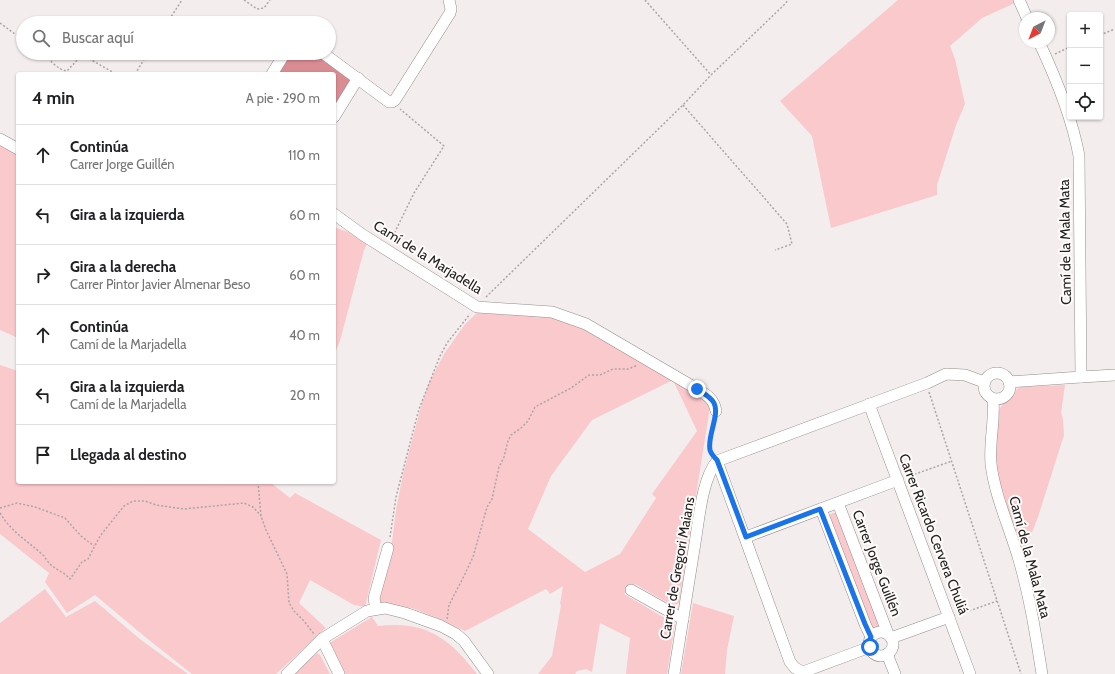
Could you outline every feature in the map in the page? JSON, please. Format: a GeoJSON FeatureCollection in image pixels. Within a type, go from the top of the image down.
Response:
{"type":"FeatureCollection","features":[{"type":"Feature","properties":{"kind":"street"},"geometry":{"type":"LineString","coordinates":[[333,60],[388,102],[392,102],[395,100],[450,13],[451,9],[448,0]]}},
{"type":"Feature","properties":{"kind":"street"},"geometry":{"type":"LineString","coordinates":[[1018,0],[1024,12]]}},
{"type":"Feature","properties":{"kind":"street","name":"Camí de la Mala Mata"},"geometry":{"type":"LineString","coordinates":[[1042,48],[1062,94],[1077,142],[1079,156],[1082,377]]}},
{"type":"Feature","properties":{"kind":"street"},"geometry":{"type":"LineString","coordinates":[[273,72],[281,60]]}},
{"type":"Feature","properties":{"kind":"street"},"geometry":{"type":"LineString","coordinates":[[336,115],[358,78]]}},
{"type":"Feature","properties":{"kind":"street"},"geometry":{"type":"LineString","coordinates":[[0,139],[16,148]]}},
{"type":"Feature","properties":{"kind":"street","name":"Camí de la Marjadella"},"geometry":{"type":"LineString","coordinates":[[336,215],[386,250],[476,306],[552,312],[586,324],[670,372],[709,397],[714,403],[716,411]]}},
{"type":"Feature","properties":{"kind":"street"},"geometry":{"type":"LineString","coordinates":[[997,373],[1004,375],[1009,382],[1009,390],[1001,399],[993,400],[988,397],[984,390],[984,382],[989,375],[997,373]]}},
{"type":"Feature","properties":{"kind":"street"},"geometry":{"type":"LineString","coordinates":[[953,616],[890,636],[878,632],[870,642],[803,672],[793,671],[746,537],[714,464],[946,374],[965,374],[984,382]]}},
{"type":"Feature","properties":{"kind":"street"},"geometry":{"type":"LineString","coordinates":[[1009,382],[1115,375]]}},
{"type":"Feature","properties":{"kind":"street","name":"Camí de la Mala Mata"},"geometry":{"type":"LineString","coordinates":[[993,400],[994,414],[991,463],[997,491],[1019,561],[1032,617],[1042,674]]}},
{"type":"Feature","properties":{"kind":"street","name":"Carrer Ricardo Cervera Chuliá"},"geometry":{"type":"LineString","coordinates":[[869,404],[902,479],[953,616],[970,674]]}},
{"type":"Feature","properties":{"kind":"street","name":"Carrer de Gregori Maians"},"geometry":{"type":"LineString","coordinates":[[674,674],[701,511],[708,475],[714,464]]}},
{"type":"Feature","properties":{"kind":"street"},"geometry":{"type":"LineString","coordinates":[[746,537],[902,479]]}},
{"type":"Feature","properties":{"kind":"street","name":"Carrer Jorge Guillén"},"geometry":{"type":"LineString","coordinates":[[838,503],[890,636]]}},
{"type":"Feature","properties":{"kind":"street"},"geometry":{"type":"LineString","coordinates":[[820,509],[865,624],[872,652],[877,655],[887,654],[892,648],[890,636]]}},
{"type":"Feature","properties":{"kind":"street"},"geometry":{"type":"LineString","coordinates":[[376,609],[374,598],[388,548]]}},
{"type":"Feature","properties":{"kind":"street"},"geometry":{"type":"LineString","coordinates":[[631,590],[683,619]]}},
{"type":"Feature","properties":{"kind":"street"},"geometry":{"type":"LineString","coordinates":[[287,674],[322,639],[367,611],[385,608],[405,613],[456,634],[464,641],[488,674]]}},
{"type":"Feature","properties":{"kind":"street"},"geometry":{"type":"LineString","coordinates":[[322,639],[339,674]]}},
{"type":"Feature","properties":{"kind":"street"},"geometry":{"type":"LineString","coordinates":[[887,654],[895,674]]}},
{"type":"Feature","properties":{"kind":"path"},"geometry":{"type":"LineString","coordinates":[[172,16],[182,0]]}},
{"type":"Feature","properties":{"kind":"path"},"geometry":{"type":"LineString","coordinates":[[244,0],[257,9],[264,8],[270,0]]}},
{"type":"Feature","properties":{"kind":"path"},"geometry":{"type":"LineString","coordinates":[[645,0],[711,75]]}},
{"type":"Feature","properties":{"kind":"path"},"geometry":{"type":"LineString","coordinates":[[388,548],[396,497],[419,409],[440,356],[447,343],[476,306],[683,105],[711,75],[788,0]]}},
{"type":"Feature","properties":{"kind":"path"},"geometry":{"type":"LineString","coordinates":[[0,23],[16,35]]}},
{"type":"Feature","properties":{"kind":"path"},"geometry":{"type":"LineString","coordinates":[[1103,34],[1115,29]]}},
{"type":"Feature","properties":{"kind":"path"},"geometry":{"type":"LineString","coordinates":[[1046,57],[1067,49]]}},
{"type":"Feature","properties":{"kind":"path"},"geometry":{"type":"LineString","coordinates":[[52,60],[62,70],[67,71],[77,60]]}},
{"type":"Feature","properties":{"kind":"path"},"geometry":{"type":"LineString","coordinates":[[91,60],[112,72]]}},
{"type":"Feature","properties":{"kind":"path"},"geometry":{"type":"LineString","coordinates":[[136,72],[144,60]]}},
{"type":"Feature","properties":{"kind":"path"},"geometry":{"type":"LineString","coordinates":[[386,250],[414,193],[444,146],[392,102]]}},
{"type":"Feature","properties":{"kind":"path"},"geometry":{"type":"LineString","coordinates":[[683,105],[787,224],[792,244],[775,250]]}},
{"type":"Feature","properties":{"kind":"path"},"geometry":{"type":"LineString","coordinates":[[447,629],[449,605],[473,557],[487,507],[492,499],[499,468],[511,435],[528,421],[535,407],[571,388],[589,375],[600,375],[614,369],[637,366],[646,359]]}},
{"type":"Feature","properties":{"kind":"path"},"geometry":{"type":"LineString","coordinates":[[926,383],[1020,674]]}},
{"type":"Feature","properties":{"kind":"path"},"geometry":{"type":"LineString","coordinates":[[714,464],[710,452],[709,442],[716,411]]}},
{"type":"Feature","properties":{"kind":"path"},"geometry":{"type":"LineString","coordinates":[[902,479],[952,461]]}},
{"type":"Feature","properties":{"kind":"path"},"geometry":{"type":"LineString","coordinates":[[258,484],[262,516],[274,548],[287,574],[289,603],[312,633],[322,639]]}},
{"type":"Feature","properties":{"kind":"path"},"geometry":{"type":"LineString","coordinates":[[0,513],[15,534],[45,557],[50,564],[66,574],[70,579],[82,562],[88,559],[94,546],[124,506],[133,501],[145,501],[156,505],[184,509],[244,503],[253,507],[262,516]]}},
{"type":"Feature","properties":{"kind":"path"},"geometry":{"type":"LineString","coordinates":[[0,508],[17,503],[35,507],[65,518],[81,536],[94,546]]}},
{"type":"Feature","properties":{"kind":"path"},"geometry":{"type":"LineString","coordinates":[[953,616],[997,601]]}},
{"type":"Feature","properties":{"kind":"shaded area"},"geometry":{"type":"Polygon","coordinates":[[[898,0],[1016,0],[1017,2],[982,18],[950,46],[955,59],[965,104],[956,125],[937,185],[937,195],[831,228],[812,136],[780,101],[898,0]]]}},
{"type":"Feature","properties":{"kind":"shaded area"},"geometry":{"type":"Polygon","coordinates":[[[286,60],[325,60],[352,80],[336,106],[336,72],[278,72],[286,60]]]}},
{"type":"Feature","properties":{"kind":"shaded area"},"geometry":{"type":"Polygon","coordinates":[[[0,145],[16,154],[16,337],[0,330],[0,145]]]}},
{"type":"Feature","properties":{"kind":"shaded area"},"geometry":{"type":"Polygon","coordinates":[[[336,228],[348,232],[367,244],[364,250],[340,341],[336,350],[336,228]]]}},
{"type":"Feature","properties":{"kind":"shaded area"},"geometry":{"type":"Polygon","coordinates":[[[477,313],[554,317],[590,331],[672,380],[592,420],[551,476],[528,529],[585,572],[620,554],[656,498],[652,494],[697,431],[674,381],[708,402],[710,407],[679,603],[673,606],[635,584],[624,594],[675,624],[667,674],[626,674],[630,638],[600,623],[592,672],[586,669],[577,671],[575,674],[538,674],[552,656],[563,586],[550,594],[546,589],[465,631],[412,608],[379,603],[392,542],[403,474],[422,403],[428,385],[444,354],[465,324],[477,313]]]}},
{"type":"Feature","properties":{"kind":"shaded area"},"geometry":{"type":"Polygon","coordinates":[[[0,365],[16,370],[16,484],[272,484],[290,498],[295,493],[381,540],[365,607],[354,605],[310,580],[299,603],[326,628],[276,674],[192,674],[95,595],[67,613],[45,582],[49,573],[0,534],[0,365]]]}},
{"type":"Feature","properties":{"kind":"shaded area"},"geometry":{"type":"Polygon","coordinates":[[[1065,385],[1061,413],[1064,435],[1038,517],[1026,548],[1023,549],[1021,548],[1000,486],[995,461],[1000,408],[1020,387],[1065,385]]]}},
{"type":"Feature","properties":{"kind":"shaded area"},"geometry":{"type":"Polygon","coordinates":[[[832,513],[837,513],[880,627],[876,630],[872,630],[829,516],[832,513]]]}},
{"type":"Feature","properties":{"kind":"shaded area"},"geometry":{"type":"Polygon","coordinates":[[[45,589],[66,617],[95,601],[141,640],[188,674],[0,674],[0,623],[45,589]]]}},
{"type":"Feature","properties":{"kind":"shaded area"},"geometry":{"type":"Polygon","coordinates":[[[693,603],[734,616],[727,650],[725,674],[681,674],[693,603]]]}},
{"type":"Feature","properties":{"kind":"shaded area"},"geometry":{"type":"Polygon","coordinates":[[[372,617],[378,626],[410,626],[435,634],[456,650],[477,674],[345,674],[330,644],[372,617]]]}},
{"type":"Feature","properties":{"kind":"shaded area"},"geometry":{"type":"Polygon","coordinates":[[[317,653],[320,655],[330,674],[294,674],[317,653]]]}},
{"type":"Feature","properties":{"kind":"route"},"geometry":{"type":"LineString","coordinates":[[697,389],[709,397],[714,403],[716,411],[709,442],[710,452],[717,460],[746,537],[820,509],[871,637],[869,641],[870,647]]}}]}
